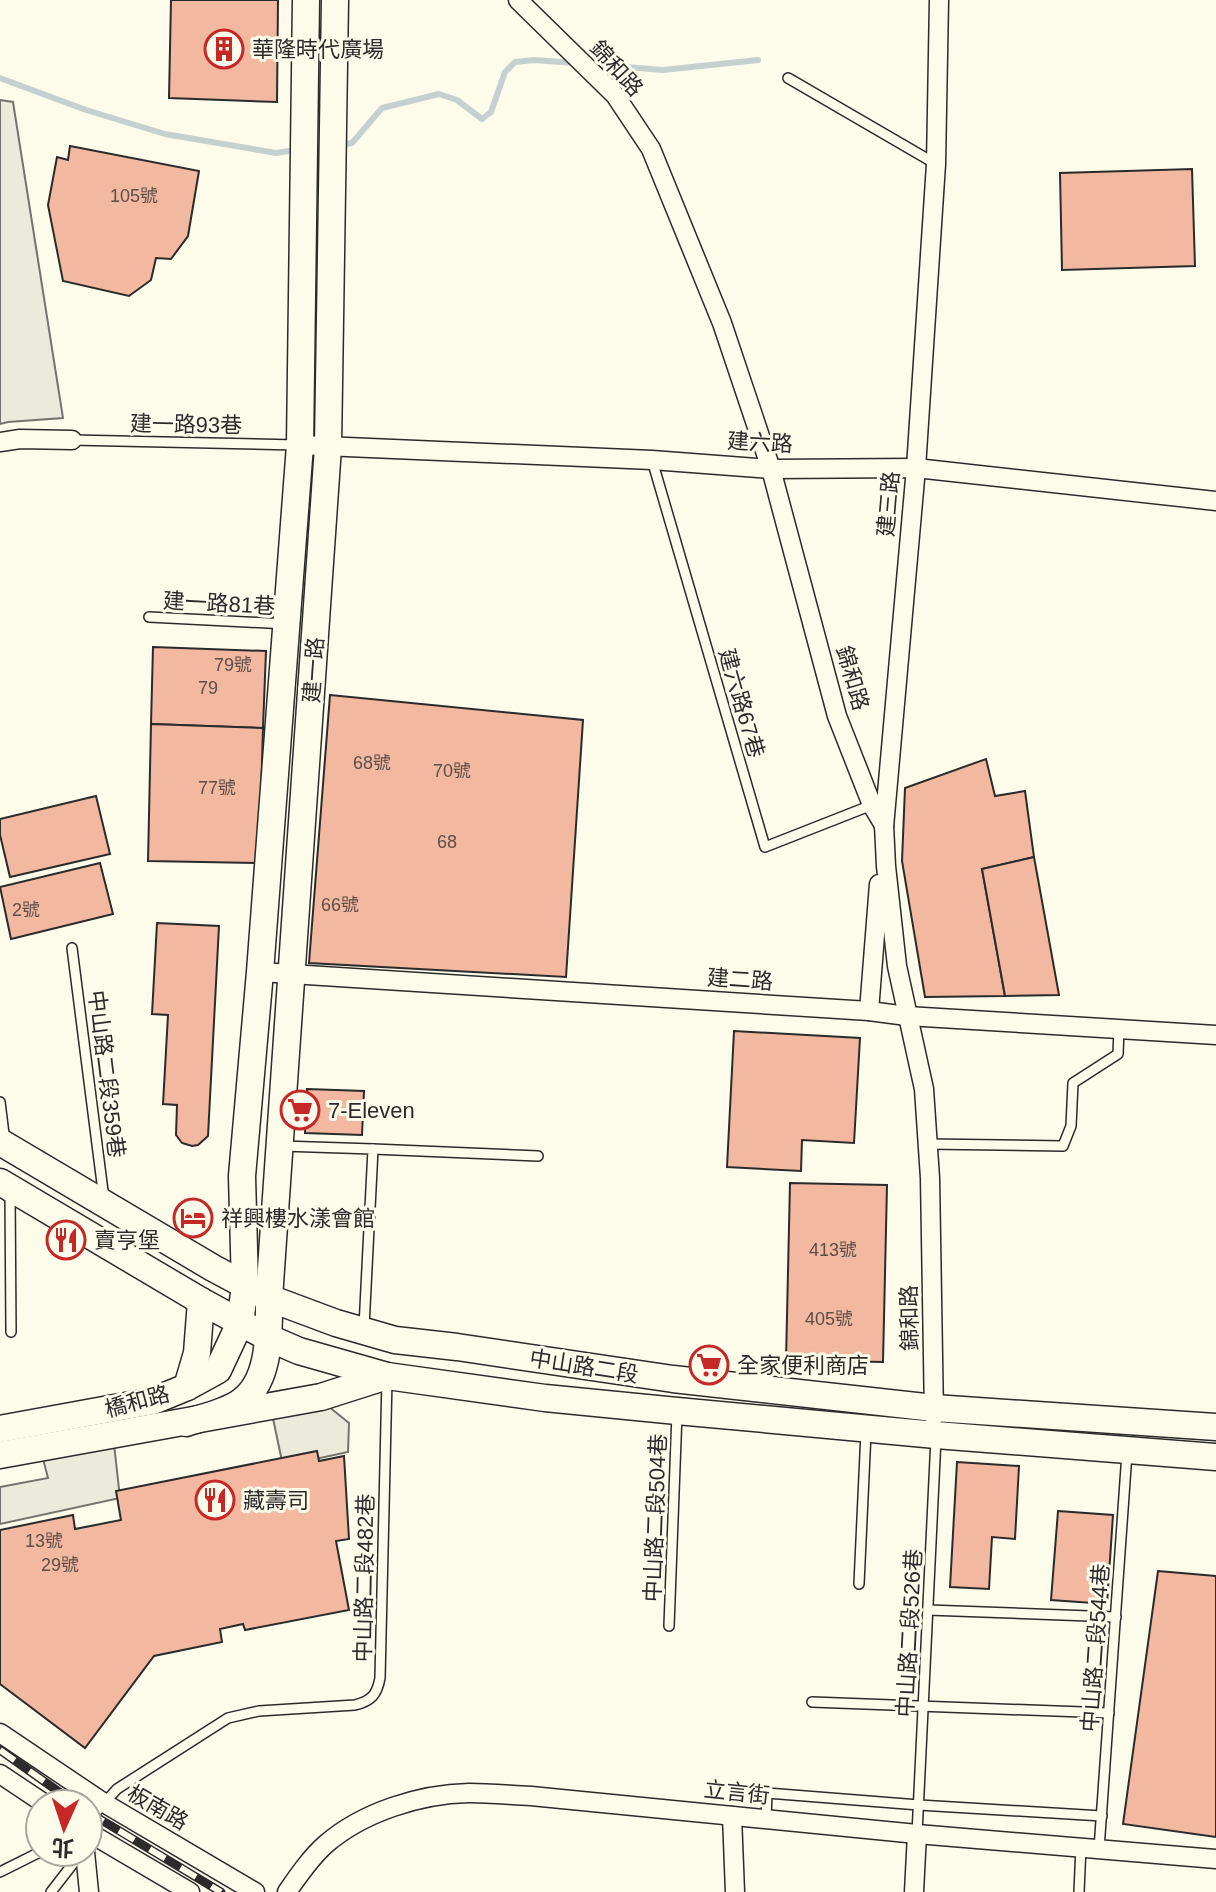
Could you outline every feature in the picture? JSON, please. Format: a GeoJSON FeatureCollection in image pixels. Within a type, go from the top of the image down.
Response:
{"type":"FeatureCollection","features":[{"type":"Feature","properties":{"kind":"street","name":"建一路"},"geometry":{"type":"LineString","coordinates":[[240,1323],[245,1286],[242,1176],[300,445],[306,0]]}},
{"type":"Feature","properties":{"kind":"street","name":"建一路"},"geometry":{"type":"LineString","coordinates":[[269,1332],[328,447],[335,0]]}},
{"type":"Feature","properties":{"kind":"street","name":"錦和路"},"geometry":{"type":"LineString","coordinates":[[518,0],[615,95],[651,149],[722,323],[771,469],[837,716],[872,805],[884,825],[897,966],[924,1089],[932,1232],[936,1435]]}},
{"type":"Feature","properties":{"kind":"street","name":"建三路"},"geometry":{"type":"LineString","coordinates":[[869,1011],[916,468],[936,164],[939,0]]}},
{"type":"Feature","properties":{"kind":"street"},"geometry":{"type":"LineString","coordinates":[[0,442],[20,439],[72,440]]}},
{"type":"Feature","properties":{"kind":"street","name":"建六路"},"geometry":{"type":"LineString","coordinates":[[300,445],[652,460],[771,469],[916,468],[1216,501]]}},
{"type":"Feature","properties":{"kind":"street","name":"建二路"},"geometry":{"type":"LineString","coordinates":[[260,972],[1216,1035]]}},
{"type":"Feature","properties":{"kind":"street","name":"中山路二段"},"geometry":{"type":"LineString","coordinates":[[3,1144],[245,1286],[336,1323],[395,1340],[673,1379],[934,1408],[1216,1427]]}},
{"type":"Feature","properties":{"kind":"street","name":"中山路二段"},"geometry":{"type":"LineString","coordinates":[[5,1185],[240,1323],[269,1332],[299,1351],[387,1376],[545,1398],[677,1411],[1216,1457]]}},
{"type":"Feature","properties":{"kind":"street"},"geometry":{"type":"LineString","coordinates":[[201,1261],[224,1266],[234,1264],[244,1256]]}},
{"type":"Feature","properties":{"kind":"street"},"geometry":{"type":"LineString","coordinates":[[187,1387],[197,1353],[201,1301]]}},
{"type":"Feature","properties":{"kind":"street","name":"橋和路"},"geometry":{"type":"LineString","coordinates":[[0,1429],[153,1401],[187,1387],[218,1370],[240,1323]]}},
{"type":"Feature","properties":{"kind":"street"},"geometry":{"type":"LineString","coordinates":[[269,1332],[364,1331]]}},
{"type":"Feature","properties":{"kind":"street","name":"橋和路"},"geometry":{"type":"LineString","coordinates":[[186,1423],[230,1408],[251,1394],[258,1383],[269,1332]]}},
{"type":"Feature","properties":{"kind":"street","name":"橋和路"},"geometry":{"type":"LineString","coordinates":[[0,1455],[321,1397],[387,1376]]}},
{"type":"Feature","properties":{"kind":"street","name":"板南路"},"geometry":{"type":"LineString","coordinates":[[0,1733],[82,1788]]}},
{"type":"Feature","properties":{"kind":"street"},"geometry":{"type":"LineString","coordinates":[[0,1774],[24,1790]]}},
{"type":"Feature","properties":{"kind":"street","name":"立言街"},"geometry":{"type":"LineString","coordinates":[[287,1892],[325,1845],[365,1819],[421,1800],[468,1793],[531,1796],[917,1834],[1216,1859]]}},
{"type":"Feature","properties":{"kind":"street","name":"板南路"},"geometry":{"type":"LineString","coordinates":[[104,1803],[255,1892]]}},
{"type":"Feature","properties":{"kind":"street"},"geometry":{"type":"LineString","coordinates":[[732,1816],[735,1892]]}},
{"type":"Feature","properties":{"kind":"street"},"geometry":{"type":"LineString","coordinates":[[914,1892],[917,1834]]}},
{"type":"Feature","properties":{"kind":"street"},"geometry":{"type":"LineString","coordinates":[[104,1841],[190,1892]]}},
{"type":"Feature","properties":{"kind":"street"},"geometry":{"type":"LineString","coordinates":[[85,1868],[89,1892]]}},
{"type":"Feature","properties":{"kind":"lane"},"geometry":{"type":"LineString","coordinates":[[788,78],[936,164]]}},
{"type":"Feature","properties":{"kind":"lane","name":"建一路93巷"},"geometry":{"type":"LineString","coordinates":[[72,440],[300,445]]}},
{"type":"Feature","properties":{"kind":"lane","name":"建六路67巷"},"geometry":{"type":"LineString","coordinates":[[652,460],[765,847],[872,805]]}},
{"type":"Feature","properties":{"kind":"lane","name":"建一路81巷"},"geometry":{"type":"LineString","coordinates":[[149,617],[287,624]]}},
{"type":"Feature","properties":{"kind":"lane","name":"中山路二段359巷"},"geometry":{"type":"LineString","coordinates":[[72,948],[105,1204]]}},
{"type":"Feature","properties":{"kind":"lane"},"geometry":{"type":"LineString","coordinates":[[928,1144],[1063,1146],[1071,1126],[1073,1083],[1118,1054],[1119,1029]]}},
{"type":"Feature","properties":{"kind":"lane"},"geometry":{"type":"LineString","coordinates":[[0,1102],[3,1144]]}},
{"type":"Feature","properties":{"kind":"lane"},"geometry":{"type":"LineString","coordinates":[[280,1146],[538,1156]]}},
{"type":"Feature","properties":{"kind":"lane"},"geometry":{"type":"LineString","coordinates":[[364,1331],[373,1149]]}},
{"type":"Feature","properties":{"kind":"lane"},"geometry":{"type":"LineString","coordinates":[[5,1185],[11,1332]]}},
{"type":"Feature","properties":{"kind":"lane","name":"中山路二段482巷"},"geometry":{"type":"LineString","coordinates":[[104,1803],[117,1789],[228,1718],[259,1711],[355,1705],[367,1702],[374,1696],[380,1678],[387,1376]]}},
{"type":"Feature","properties":{"kind":"lane","name":"中山路二段504巷"},"geometry":{"type":"LineString","coordinates":[[669,1626],[677,1411]]}},
{"type":"Feature","properties":{"kind":"lane"},"geometry":{"type":"LineString","coordinates":[[859,1584],[866,1428]]}},
{"type":"Feature","properties":{"kind":"lane","name":"中山路二段526巷"},"geometry":{"type":"LineString","coordinates":[[917,1834],[936,1435]]}},
{"type":"Feature","properties":{"kind":"lane","name":"中山路二段544巷"},"geometry":{"type":"LineString","coordinates":[[1079,1892],[1102,1816],[1127,1450]]}},
{"type":"Feature","properties":{"kind":"lane"},"geometry":{"type":"LineString","coordinates":[[928,1610],[1116,1617]]}},
{"type":"Feature","properties":{"kind":"lane"},"geometry":{"type":"LineString","coordinates":[[812,1702],[1109,1713]]}},
{"type":"Feature","properties":{"kind":"lane"},"geometry":{"type":"LineString","coordinates":[[766,1819],[767,1793],[1102,1816]]}},
{"type":"Feature","properties":{"kind":"lane"},"geometry":{"type":"LineString","coordinates":[[0,1872],[24,1860]]}},
{"type":"Feature","properties":{"kind":"lane"},"geometry":{"type":"LineString","coordinates":[[51,1892],[70,1868]]}},
{"type":"Feature","properties":{"kind":"shaded area"},"geometry":{"type":"Polygon","coordinates":[[[0,100],[13,102],[63,418],[0,424],[0,100]]]}},
{"type":"Feature","properties":{"kind":"shaded area"},"geometry":{"type":"Polygon","coordinates":[[[323,1402],[349,1423],[348,1452],[283,1466],[271,1409],[323,1402]]]}},
{"type":"Feature","properties":{"kind":"shaded area"},"geometry":{"type":"Polygon","coordinates":[[[114,1444],[120,1498],[0,1524],[0,1487],[48,1478],[42,1455],[114,1444]]]}},
{"type":"Feature","properties":{"kind":"building","name":"華隆時代廣場"},"geometry":{"type":"Polygon","coordinates":[[[171,0],[278,0],[277,102],[169,98],[171,0]]]}},
{"type":"Feature","properties":{"kind":"building"},"geometry":{"type":"Polygon","coordinates":[[[70,146],[199,171],[188,236],[171,259],[156,258],[151,280],[129,296],[63,281],[48,205],[57,157],[68,160],[70,146]]]}},
{"type":"Feature","properties":{"kind":"building"},"geometry":{"type":"Polygon","coordinates":[[[1192,169],[1195,266],[1062,270],[1060,173],[1192,169]]]}},
{"type":"Feature","properties":{"kind":"building"},"geometry":{"type":"Polygon","coordinates":[[[153,647],[266,651],[263,728],[151,724],[153,647]]]}},
{"type":"Feature","properties":{"kind":"building"},"geometry":{"type":"Polygon","coordinates":[[[330,695],[583,720],[566,977],[309,963],[330,695]]]}},
{"type":"Feature","properties":{"kind":"building"},"geometry":{"type":"Polygon","coordinates":[[[151,724],[263,728],[259,863],[148,861],[151,724]]]}},
{"type":"Feature","properties":{"kind":"building"},"geometry":{"type":"Polygon","coordinates":[[[986,759],[995,796],[1025,791],[1034,857],[982,869],[1005,996],[925,997],[902,861],[905,788],[986,759]]]}},
{"type":"Feature","properties":{"kind":"building"},"geometry":{"type":"Polygon","coordinates":[[[96,796],[110,854],[10,877],[0,835],[0,819],[96,796]]]}},
{"type":"Feature","properties":{"kind":"building"},"geometry":{"type":"Polygon","coordinates":[[[1034,857],[1059,995],[1005,996],[982,869],[1034,857]]]}},
{"type":"Feature","properties":{"kind":"building"},"geometry":{"type":"Polygon","coordinates":[[[100,863],[113,914],[11,939],[0,887],[100,863]]]}},
{"type":"Feature","properties":{"kind":"building"},"geometry":{"type":"Polygon","coordinates":[[[157,923],[219,926],[208,1136],[198,1145],[182,1143],[176,1135],[177,1105],[163,1104],[168,1015],[152,1014],[157,923]]]}},
{"type":"Feature","properties":{"kind":"building"},"geometry":{"type":"Polygon","coordinates":[[[734,1031],[860,1038],[854,1143],[802,1140],[801,1171],[727,1167],[734,1031]]]}},
{"type":"Feature","properties":{"kind":"building"},"geometry":{"type":"Polygon","coordinates":[[[307,1089],[364,1091],[362,1135],[305,1133],[307,1089]]]}},
{"type":"Feature","properties":{"kind":"building"},"geometry":{"type":"Polygon","coordinates":[[[790,1183],[887,1185],[883,1362],[786,1360],[790,1183]]]}},
{"type":"Feature","properties":{"kind":"building"},"geometry":{"type":"Polygon","coordinates":[[[317,1451],[319,1461],[344,1456],[349,1539],[336,1541],[349,1610],[245,1630],[243,1624],[220,1629],[222,1642],[154,1656],[85,1748],[0,1684],[0,1530],[73,1515],[75,1529],[121,1520],[116,1491],[317,1451]]]}},
{"type":"Feature","properties":{"kind":"building"},"geometry":{"type":"Polygon","coordinates":[[[957,1462],[1019,1466],[1015,1539],[992,1537],[989,1589],[950,1587],[957,1462]]]}},
{"type":"Feature","properties":{"kind":"building"},"geometry":{"type":"Polygon","coordinates":[[[1058,1511],[1113,1515],[1107,1604],[1051,1600],[1058,1511]]]}},
{"type":"Feature","properties":{"kind":"building"},"geometry":{"type":"Polygon","coordinates":[[[1158,1571],[1216,1576],[1216,1837],[1123,1824],[1158,1571]]]}},
{"type":"Feature","properties":{"kind":"waterway"},"geometry":{"type":"LineString","coordinates":[[590,64],[663,70],[758,60]]}},
{"type":"Feature","properties":{"kind":"waterway"},"geometry":{"type":"LineString","coordinates":[[339,145],[352,143],[382,108],[439,94],[457,100],[482,119],[491,112],[505,72],[515,62],[575,63]]}},
{"type":"Feature","properties":{"kind":"waterway"},"geometry":{"type":"LineString","coordinates":[[0,78],[86,110],[165,134],[276,153],[296,150]]}},
{"type":"Feature","properties":{"kind":"railway"},"geometry":{"type":"LineString","coordinates":[[0,1750],[53,1788]]}},
{"type":"Feature","properties":{"kind":"railway"},"geometry":{"type":"LineString","coordinates":[[104,1822],[221,1892]]}},
{"type":"Feature","properties":{"kind":"place","name":"華隆時代廣場"},"geometry":{"type":"Point","coordinates":[224,49]}},
{"type":"Feature","properties":{"kind":"place","name":"7-Eleven"},"geometry":{"type":"Point","coordinates":[300,1110]}},
{"type":"Feature","properties":{"kind":"place","name":"祥興樓水漾會館"},"geometry":{"type":"Point","coordinates":[193,1218]}},
{"type":"Feature","properties":{"kind":"place","name":"賣亨堡"},"geometry":{"type":"Point","coordinates":[66,1240]}},
{"type":"Feature","properties":{"kind":"place","name":"全家便利商店"},"geometry":{"type":"Point","coordinates":[709,1365]}},
{"type":"Feature","properties":{"kind":"place","name":"藏壽司"},"geometry":{"type":"Point","coordinates":[215,1500]}}]}
